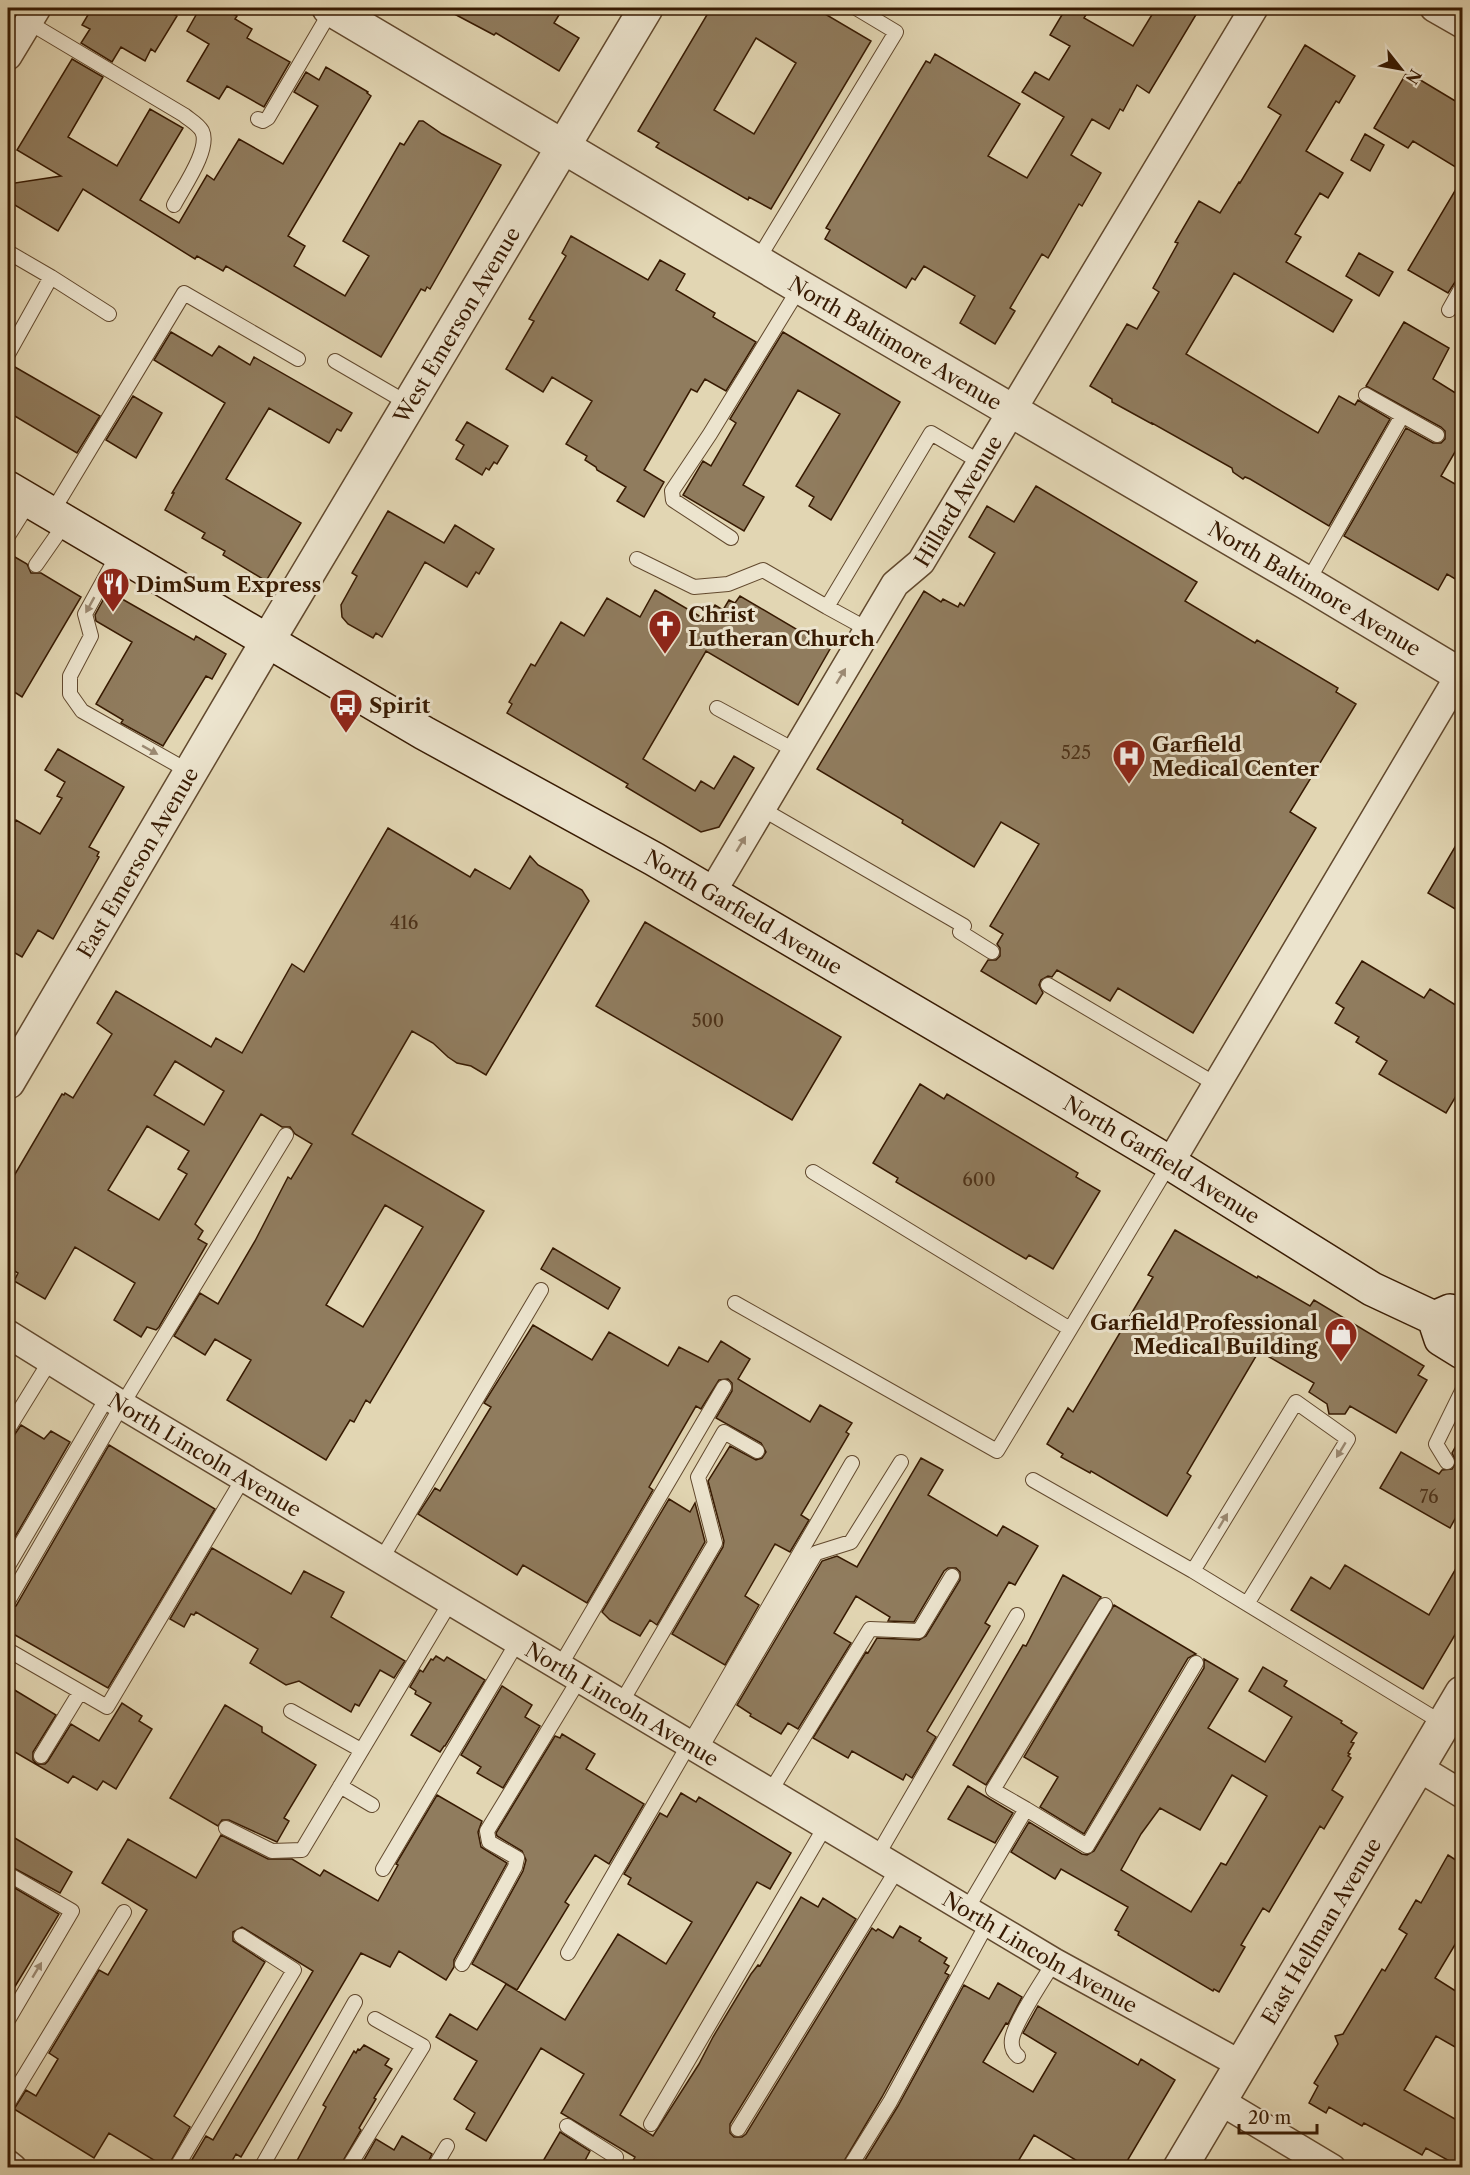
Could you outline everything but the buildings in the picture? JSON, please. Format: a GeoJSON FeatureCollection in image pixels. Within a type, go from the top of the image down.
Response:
{"type":"FeatureCollection","features":[{"type":"Feature","properties":{"kind":"street","name":"North Baltimore Avenue"},"geometry":{"type":"LineString","coordinates":[[332,8],[800,287],[1462,674]]}},
{"type":"Feature","properties":{"kind":"street","name":"West Emerson Avenue"},"geometry":{"type":"LineString","coordinates":[[267,642],[646,8]]}},
{"type":"Feature","properties":{"kind":"street","name":"Hillard Avenue"},"geometry":{"type":"LineString","coordinates":[[711,894],[895,584],[921,562],[1254,8]]}},
{"type":"Feature","properties":{"kind":"street"},"geometry":{"type":"LineString","coordinates":[[1434,8],[1462,24]]}},
{"type":"Feature","properties":{"kind":"street"},"geometry":{"type":"LineString","coordinates":[[8,56],[32,15]]}},
{"type":"Feature","properties":{"kind":"street","name":"North Garfield Avenue"},"geometry":{"type":"LineString","coordinates":[[39,506],[424,733],[654,859],[1170,1163],[1371,1289],[1448,1317],[1441,1339],[1462,1352]]}},
{"type":"Feature","properties":{"kind":"street","name":"East Emerson Avenue"},"geometry":{"type":"LineString","coordinates":[[8,1082],[267,642]]}},
{"type":"Feature","properties":{"kind":"street"},"geometry":{"type":"LineString","coordinates":[[1170,1163],[1462,674]]}},
{"type":"Feature","properties":{"kind":"street","name":"North Lincoln Avenue"},"geometry":{"type":"LineString","coordinates":[[8,1334],[1054,1962],[1242,2065]]}},
{"type":"Feature","properties":{"kind":"street","name":"East Hellman Avenue"},"geometry":{"type":"LineString","coordinates":[[1180,2168],[1462,1694]]}},
{"type":"Feature","properties":{"kind":"street"},"geometry":{"type":"LineString","coordinates":[[1419,1768],[1462,1794]]}},
{"type":"Feature","properties":{"kind":"street"},"geometry":{"type":"LineString","coordinates":[[1220,2101],[1332,2168]]}},
{"type":"Feature","properties":{"kind":"street"},"geometry":{"type":"LineString","coordinates":[[8,2164],[13,2168]]}},
{"type":"Feature","properties":{"kind":"lane"},"geometry":{"type":"LineString","coordinates":[[258,119],[268,118],[332,8]]}},
{"type":"Feature","properties":{"kind":"lane"},"geometry":{"type":"LineString","coordinates":[[757,261],[896,32],[856,8]]}},
{"type":"Feature","properties":{"kind":"lane"},"geometry":{"type":"LineString","coordinates":[[32,15],[184,115],[201,130],[202,150],[174,205]]}},
{"type":"Feature","properties":{"kind":"lane"},"geometry":{"type":"LineString","coordinates":[[8,252],[109,314]]}},
{"type":"Feature","properties":{"kind":"lane"},"geometry":{"type":"LineString","coordinates":[[8,354],[51,277]]}},
{"type":"Feature","properties":{"kind":"lane"},"geometry":{"type":"LineString","coordinates":[[731,538],[673,500],[672,491],[710,434],[800,287]]}},
{"type":"Feature","properties":{"kind":"lane"},"geometry":{"type":"LineString","coordinates":[[1449,310],[1462,288]]}},
{"type":"Feature","properties":{"kind":"lane"},"geometry":{"type":"LineString","coordinates":[[8,536],[39,506],[184,293],[298,359]]}},
{"type":"Feature","properties":{"kind":"lane"},"geometry":{"type":"LineString","coordinates":[[335,361],[409,404]]}},
{"type":"Feature","properties":{"kind":"lane"},"geometry":{"type":"LineString","coordinates":[[1366,395],[1437,435]]}},
{"type":"Feature","properties":{"kind":"lane"},"geometry":{"type":"LineString","coordinates":[[1306,583],[1402,416]]}},
{"type":"Feature","properties":{"kind":"lane"},"geometry":{"type":"LineString","coordinates":[[827,607],[931,433],[980,462]]}},
{"type":"Feature","properties":{"kind":"lane"},"geometry":{"type":"LineString","coordinates":[[36,566],[39,506]]}},
{"type":"Feature","properties":{"kind":"lane"},"geometry":{"type":"LineString","coordinates":[[118,554],[85,614],[91,636],[70,676],[70,694],[82,711],[190,772]]}},
{"type":"Feature","properties":{"kind":"lane"},"geometry":{"type":"LineString","coordinates":[[637,560],[694,587],[728,584],[763,570],[869,630]]}},
{"type":"Feature","properties":{"kind":"lane"},"geometry":{"type":"LineString","coordinates":[[717,708],[796,751]]}},
{"type":"Feature","properties":{"kind":"lane"},"geometry":{"type":"LineString","coordinates":[[762,809],[962,929],[992,952]]}},
{"type":"Feature","properties":{"kind":"lane"},"geometry":{"type":"LineString","coordinates":[[1048,985],[1217,1085]]}},
{"type":"Feature","properties":{"kind":"lane"},"geometry":{"type":"LineString","coordinates":[[8,1566],[286,1134]]}},
{"type":"Feature","properties":{"kind":"lane"},"geometry":{"type":"LineString","coordinates":[[735,1303],[997,1451],[1170,1163]]}},
{"type":"Feature","properties":{"kind":"lane"},"geometry":{"type":"LineString","coordinates":[[813,1172],[1070,1329]]}},
{"type":"Feature","properties":{"kind":"lane"},"geometry":{"type":"LineString","coordinates":[[381,1560],[541,1290]]}},
{"type":"Feature","properties":{"kind":"lane"},"geometry":{"type":"LineString","coordinates":[[8,1429],[50,1361]]}},
{"type":"Feature","properties":{"kind":"lane"},"geometry":{"type":"LineString","coordinates":[[462,1964],[515,1867],[517,1858],[489,1842],[487,1831],[724,1387]]}},
{"type":"Feature","properties":{"kind":"lane"},"geometry":{"type":"LineString","coordinates":[[1447,1462],[1436,1444],[1462,1391]]}},
{"type":"Feature","properties":{"kind":"lane"},"geometry":{"type":"LineString","coordinates":[[8,1601],[115,1400]]}},
{"type":"Feature","properties":{"kind":"lane"},"geometry":{"type":"LineString","coordinates":[[1192,1570],[1296,1402],[1348,1439],[1247,1604]]}},
{"type":"Feature","properties":{"kind":"lane"},"geometry":{"type":"LineString","coordinates":[[621,1703],[715,1543],[698,1477],[724,1432],[757,1451]]}},
{"type":"Feature","properties":{"kind":"lane"},"geometry":{"type":"LineString","coordinates":[[568,1953],[816,1553],[851,1542],[901,1461]]}},
{"type":"Feature","properties":{"kind":"lane"},"geometry":{"type":"LineString","coordinates":[[695,1747],[852,1463]]}},
{"type":"Feature","properties":{"kind":"lane"},"geometry":{"type":"LineString","coordinates":[[10,1656],[107,1707],[244,1477]]}},
{"type":"Feature","properties":{"kind":"lane"},"geometry":{"type":"LineString","coordinates":[[1033,1480],[1192,1570],[1445,1725]]}},
{"type":"Feature","properties":{"kind":"lane"},"geometry":{"type":"LineString","coordinates":[[770,1792],[870,1629],[919,1631],[952,1576]]}},
{"type":"Feature","properties":{"kind":"lane"},"geometry":{"type":"LineString","coordinates":[[226,1828],[272,1851],[302,1850],[451,1601]]}},
{"type":"Feature","properties":{"kind":"lane"},"geometry":{"type":"LineString","coordinates":[[1105,1605],[993,1790],[1087,1846],[1196,1663]]}},
{"type":"Feature","properties":{"kind":"lane"},"geometry":{"type":"LineString","coordinates":[[738,2129],[888,1862],[1017,1615]]}},
{"type":"Feature","properties":{"kind":"lane"},"geometry":{"type":"LineString","coordinates":[[383,1869],[518,1641]]}},
{"type":"Feature","properties":{"kind":"lane"},"geometry":{"type":"LineString","coordinates":[[41,1756],[80,1692]]}},
{"type":"Feature","properties":{"kind":"lane"},"geometry":{"type":"LineString","coordinates":[[291,1711],[361,1750]]}},
{"type":"Feature","properties":{"kind":"lane"},"geometry":{"type":"LineString","coordinates":[[340,1786],[372,1805]]}},
{"type":"Feature","properties":{"kind":"lane"},"geometry":{"type":"LineString","coordinates":[[849,2168],[890,2102],[1026,1809]]}},
{"type":"Feature","properties":{"kind":"lane"},"geometry":{"type":"LineString","coordinates":[[651,2124],[826,1825]]}},
{"type":"Feature","properties":{"kind":"lane"},"geometry":{"type":"LineString","coordinates":[[8,1874],[72,1911],[8,2020]]}},
{"type":"Feature","properties":{"kind":"lane"},"geometry":{"type":"LineString","coordinates":[[8,2103],[124,1912]]}},
{"type":"Feature","properties":{"kind":"lane"},"geometry":{"type":"LineString","coordinates":[[176,2168],[294,1970],[241,1936]]}},
{"type":"Feature","properties":{"kind":"lane"},"geometry":{"type":"LineString","coordinates":[[1018,2056],[1013,2052],[1012,2040],[1017,2024],[1054,1962]]}},
{"type":"Feature","properties":{"kind":"lane"},"geometry":{"type":"LineString","coordinates":[[261,2168],[355,2002]]}},
{"type":"Feature","properties":{"kind":"lane"},"geometry":{"type":"LineString","coordinates":[[348,2168],[423,2046],[375,2019]]}},
{"type":"Feature","properties":{"kind":"lane"},"geometry":{"type":"LineString","coordinates":[[567,2126],[616,2157],[609,2168]]}},
{"type":"Feature","properties":{"kind":"lane"},"geometry":{"type":"LineString","coordinates":[[434,2168],[447,2146]]}},
{"type":"Feature","properties":{"kind":"place","name":"DimSum Express"},"geometry":{"type":"Point","coordinates":[113,613]}},
{"type":"Feature","properties":{"kind":"place","name":"Christ Lutheran Church"},"geometry":{"type":"Point","coordinates":[665,655]}},
{"type":"Feature","properties":{"kind":"place","name":"Spirit"},"geometry":{"type":"Point","coordinates":[346,734]}},
{"type":"Feature","properties":{"kind":"place","name":"Garfield Medical Center"},"geometry":{"type":"Point","coordinates":[1129,785]}},
{"type":"Feature","properties":{"kind":"place","name":"Garfield Professional Medical Building"},"geometry":{"type":"Point","coordinates":[1341,1363]}}]}
